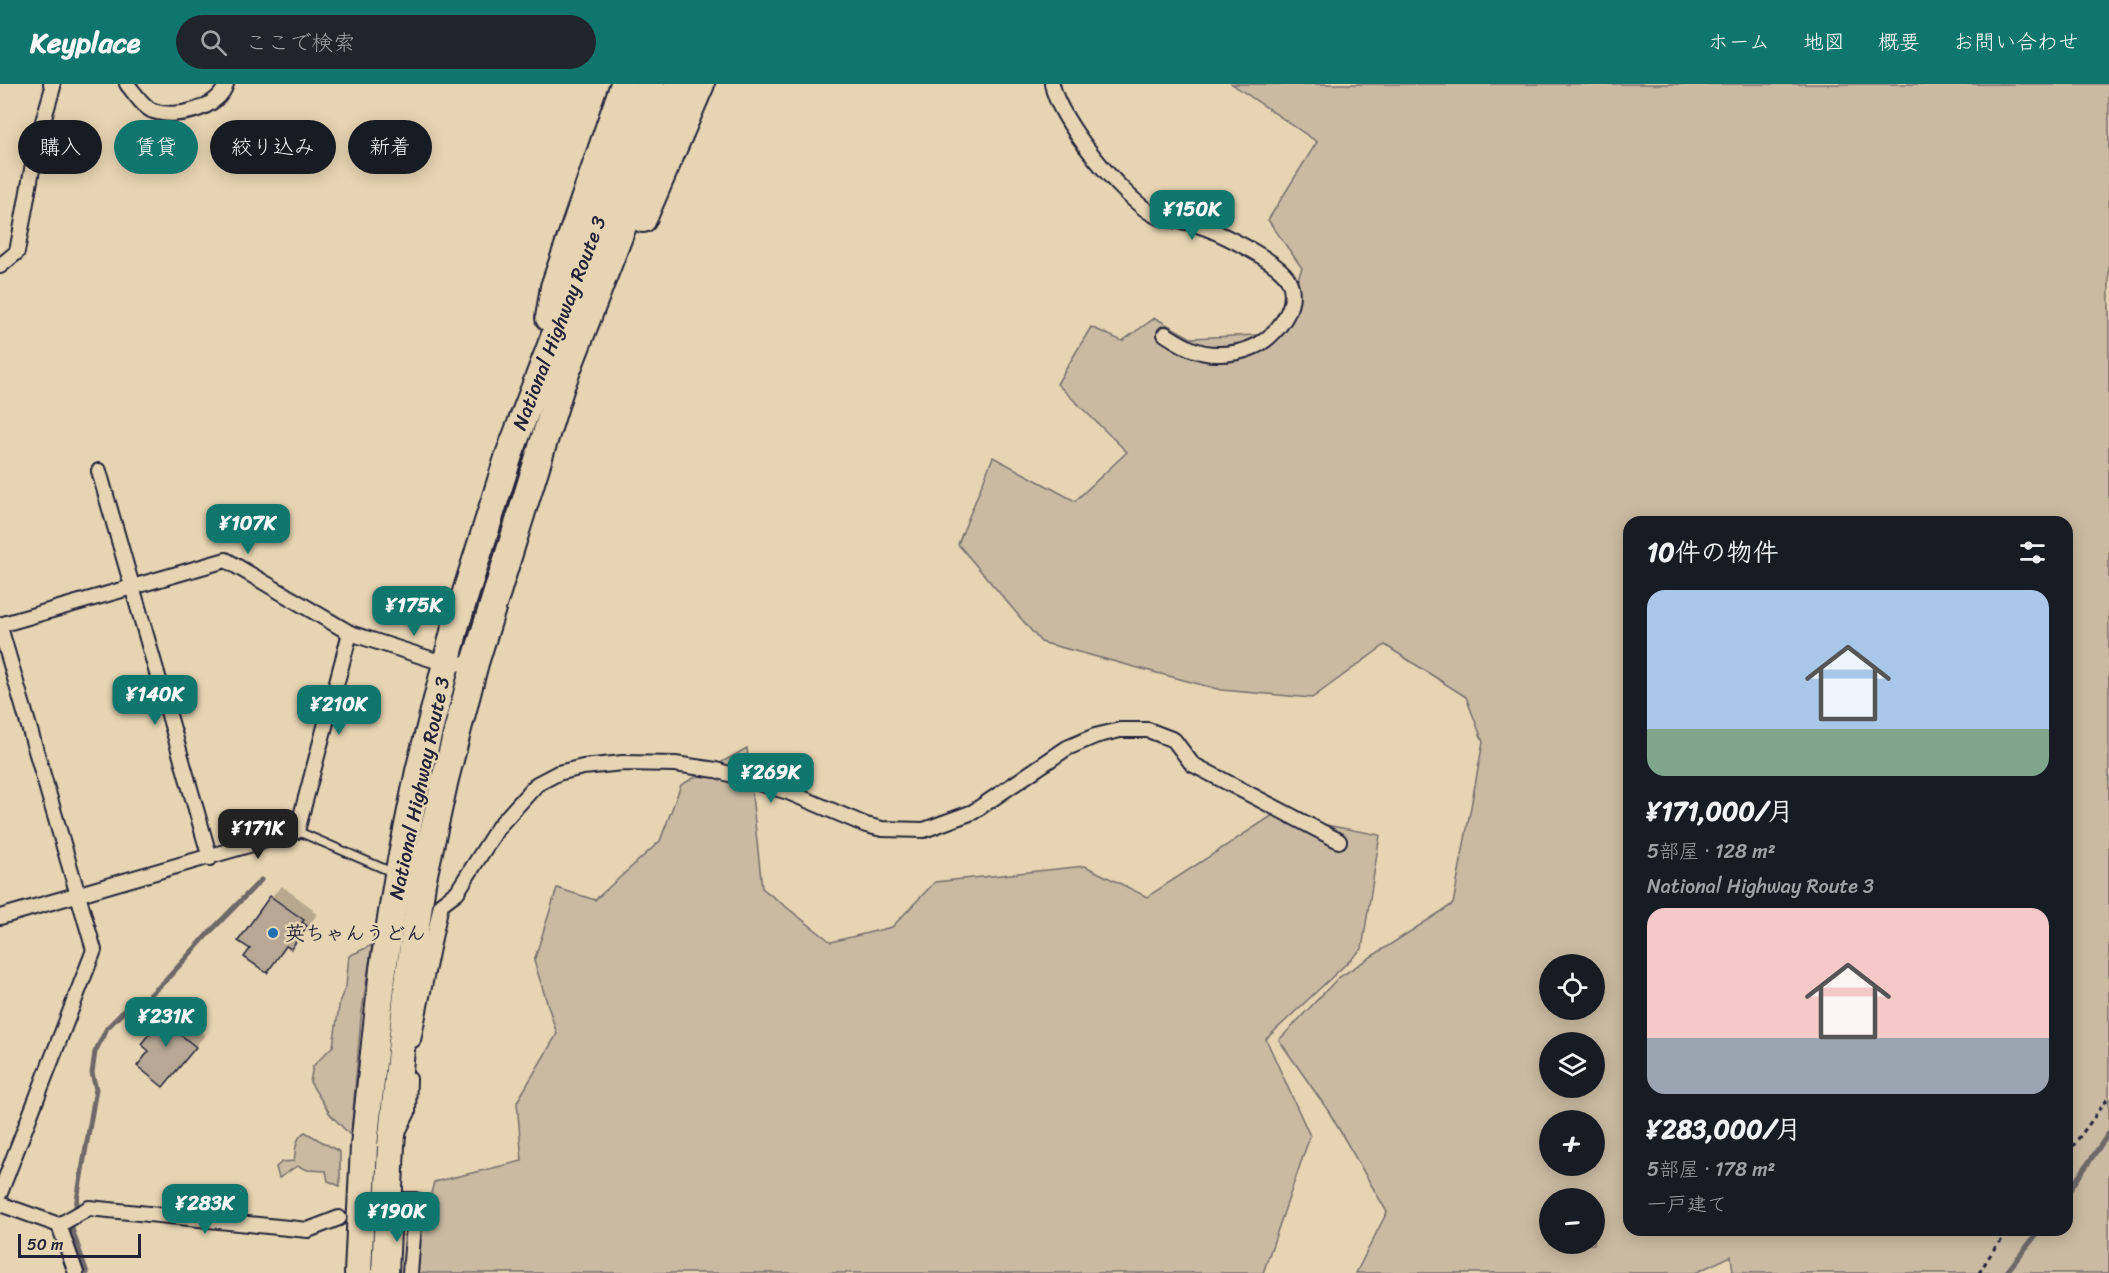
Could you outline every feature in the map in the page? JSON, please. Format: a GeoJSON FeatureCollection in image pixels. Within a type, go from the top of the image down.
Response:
{"type":"FeatureCollection","features":[{"type":"Feature","properties":{"kind":"highway"},"geometry":{"type":"LineString","coordinates":[[550,383],[554,287],[624,84]]}},
{"type":"Feature","properties":{"kind":"highway","name":"National Highway Route 3"},"geometry":{"type":"LineString","coordinates":[[385,1273],[391,1145],[407,986],[422,883],[444,778],[550,383],[651,84]]}},
{"type":"Feature","properties":{"kind":"highway","name":"National Highway Route 3"},"geometry":{"type":"LineString","coordinates":[[358,1273],[364,1146],[383,969],[398,875],[419,771],[456,624],[509,455],[550,383],[678,84]]}},
{"type":"Feature","properties":{"kind":"highway"},"geometry":{"type":"LineString","coordinates":[[550,383],[626,259],[701,84]]}},
{"type":"Feature","properties":{"kind":"street"},"geometry":{"type":"LineString","coordinates":[[127,84],[151,111],[173,115],[193,111],[213,101],[224,92],[226,84]]}},
{"type":"Feature","properties":{"kind":"street"},"geometry":{"type":"LineString","coordinates":[[1052,84],[1060,107],[1083,143],[1139,204],[1156,216],[1189,223],[1210,231],[1265,259],[1287,279],[1292,294],[1290,306],[1282,322],[1266,340],[1252,348],[1219,354],[1204,353],[1189,349],[1165,334]]}},
{"type":"Feature","properties":{"kind":"street"},"geometry":{"type":"LineString","coordinates":[[0,266],[17,252],[37,142],[55,85]]}},
{"type":"Feature","properties":{"kind":"street"},"geometry":{"type":"LineString","coordinates":[[99,471],[210,858]]}},
{"type":"Feature","properties":{"kind":"street"},"geometry":{"type":"LineString","coordinates":[[0,1193],[94,950],[0,626],[226,560],[350,633],[446,663],[475,663]]}},
{"type":"Feature","properties":{"kind":"street"},"geometry":{"type":"LineString","coordinates":[[0,917],[79,896],[297,831],[350,633]]}},
{"type":"Feature","properties":{"kind":"street"},"geometry":{"type":"LineString","coordinates":[[391,1145],[408,1112],[410,1057],[441,904],[457,892],[499,825],[513,808],[537,784],[558,773],[583,767],[624,763],[675,764],[716,770],[788,792],[866,825],[882,829],[924,830],[973,812],[1066,748],[1095,736],[1119,730],[1148,730],[1174,740],[1192,764],[1339,841]]}},
{"type":"Feature","properties":{"kind":"street"},"geometry":{"type":"LineString","coordinates":[[404,1200],[416,1200],[410,1273]]}},
{"type":"Feature","properties":{"kind":"street"},"geometry":{"type":"LineString","coordinates":[[0,1204],[59,1225],[89,1208],[308,1230],[339,1218]]}},
{"type":"Feature","properties":{"kind":"street"},"geometry":{"type":"LineString","coordinates":[[59,1225],[76,1273]]}},
{"type":"Feature","properties":{"kind":"lane"},"geometry":{"type":"LineString","coordinates":[[297,831],[398,875]]}},
{"type":"Feature","properties":{"kind":"path"},"geometry":{"type":"LineString","coordinates":[[2073,1146],[2109,1097]]}},
{"type":"Feature","properties":{"kind":"path"},"geometry":{"type":"LineString","coordinates":[[1979,1273],[2005,1236]]}},
{"type":"Feature","properties":{"kind":"shaded area"},"geometry":{"type":"Polygon","coordinates":[[[1232,84],[2109,84],[2109,1273],[1733,1273],[1731,1256],[1695,1273],[1356,1273],[1387,1212],[1329,1112],[1279,1040],[1338,978],[1453,904],[1483,742],[1466,697],[1385,645],[1312,698],[1221,690],[1041,642],[958,544],[993,457],[1075,501],[1127,452],[1057,384],[1091,327],[1122,341],[1155,318],[1191,338],[1277,334],[1302,268],[1268,220],[1317,142],[1232,84]]]}},
{"type":"Feature","properties":{"kind":"shaded area"},"geometry":{"type":"Polygon","coordinates":[[[747,748],[762,888],[831,942],[892,927],[935,882],[1085,866],[1147,897],[1273,815],[1380,835],[1362,949],[1266,1039],[1310,1136],[1263,1273],[415,1273],[413,1262],[434,1182],[522,1161],[517,1102],[557,1034],[534,961],[557,888],[595,900],[660,841],[681,785],[747,748]]]}},
{"type":"Feature","properties":{"kind":"shaded area"},"geometry":{"type":"Polygon","coordinates":[[[372,945],[361,1018],[351,1136],[330,1114],[310,1082],[313,1066],[333,1046],[340,1000],[346,986],[349,956],[372,945]]]}},
{"type":"Feature","properties":{"kind":"shaded area"},"geometry":{"type":"Polygon","coordinates":[[[305,1132],[340,1152],[340,1186],[328,1181],[326,1171],[308,1170],[297,1166],[279,1178],[276,1167],[282,1162],[294,1161],[298,1141],[305,1132]]]}},
{"type":"Feature","properties":{"kind":"building","name":"英ちゃんうどん"},"geometry":{"type":"Polygon","coordinates":[[[270,896],[304,920],[302,922],[307,926],[291,949],[286,946],[267,973],[244,957],[250,949],[238,941],[270,896]]]}},
{"type":"Feature","properties":{"kind":"building"},"geometry":{"type":"Polygon","coordinates":[[[174,1008],[191,1022],[181,1035],[196,1047],[163,1087],[137,1066],[149,1051],[141,1044],[161,1019],[164,1021],[174,1008]]]}},
{"type":"Feature","properties":{"kind":"waterway"},"geometry":{"type":"LineString","coordinates":[[87,1273],[72,1229],[96,1089],[92,1073],[95,1052],[107,1028],[126,1009],[147,998],[167,979],[261,880]]}},
{"type":"Feature","properties":{"kind":"waterway"},"geometry":{"type":"LineString","coordinates":[[2073,1185],[2109,1133]]}},
{"type":"Feature","properties":{"kind":"waterway"},"geometry":{"type":"LineString","coordinates":[[2006,1273],[2035,1236]]}},
{"type":"Feature","properties":{"kind":"place","name":"英ちゃんうどん"},"geometry":{"type":"Point","coordinates":[273,933]}}]}
